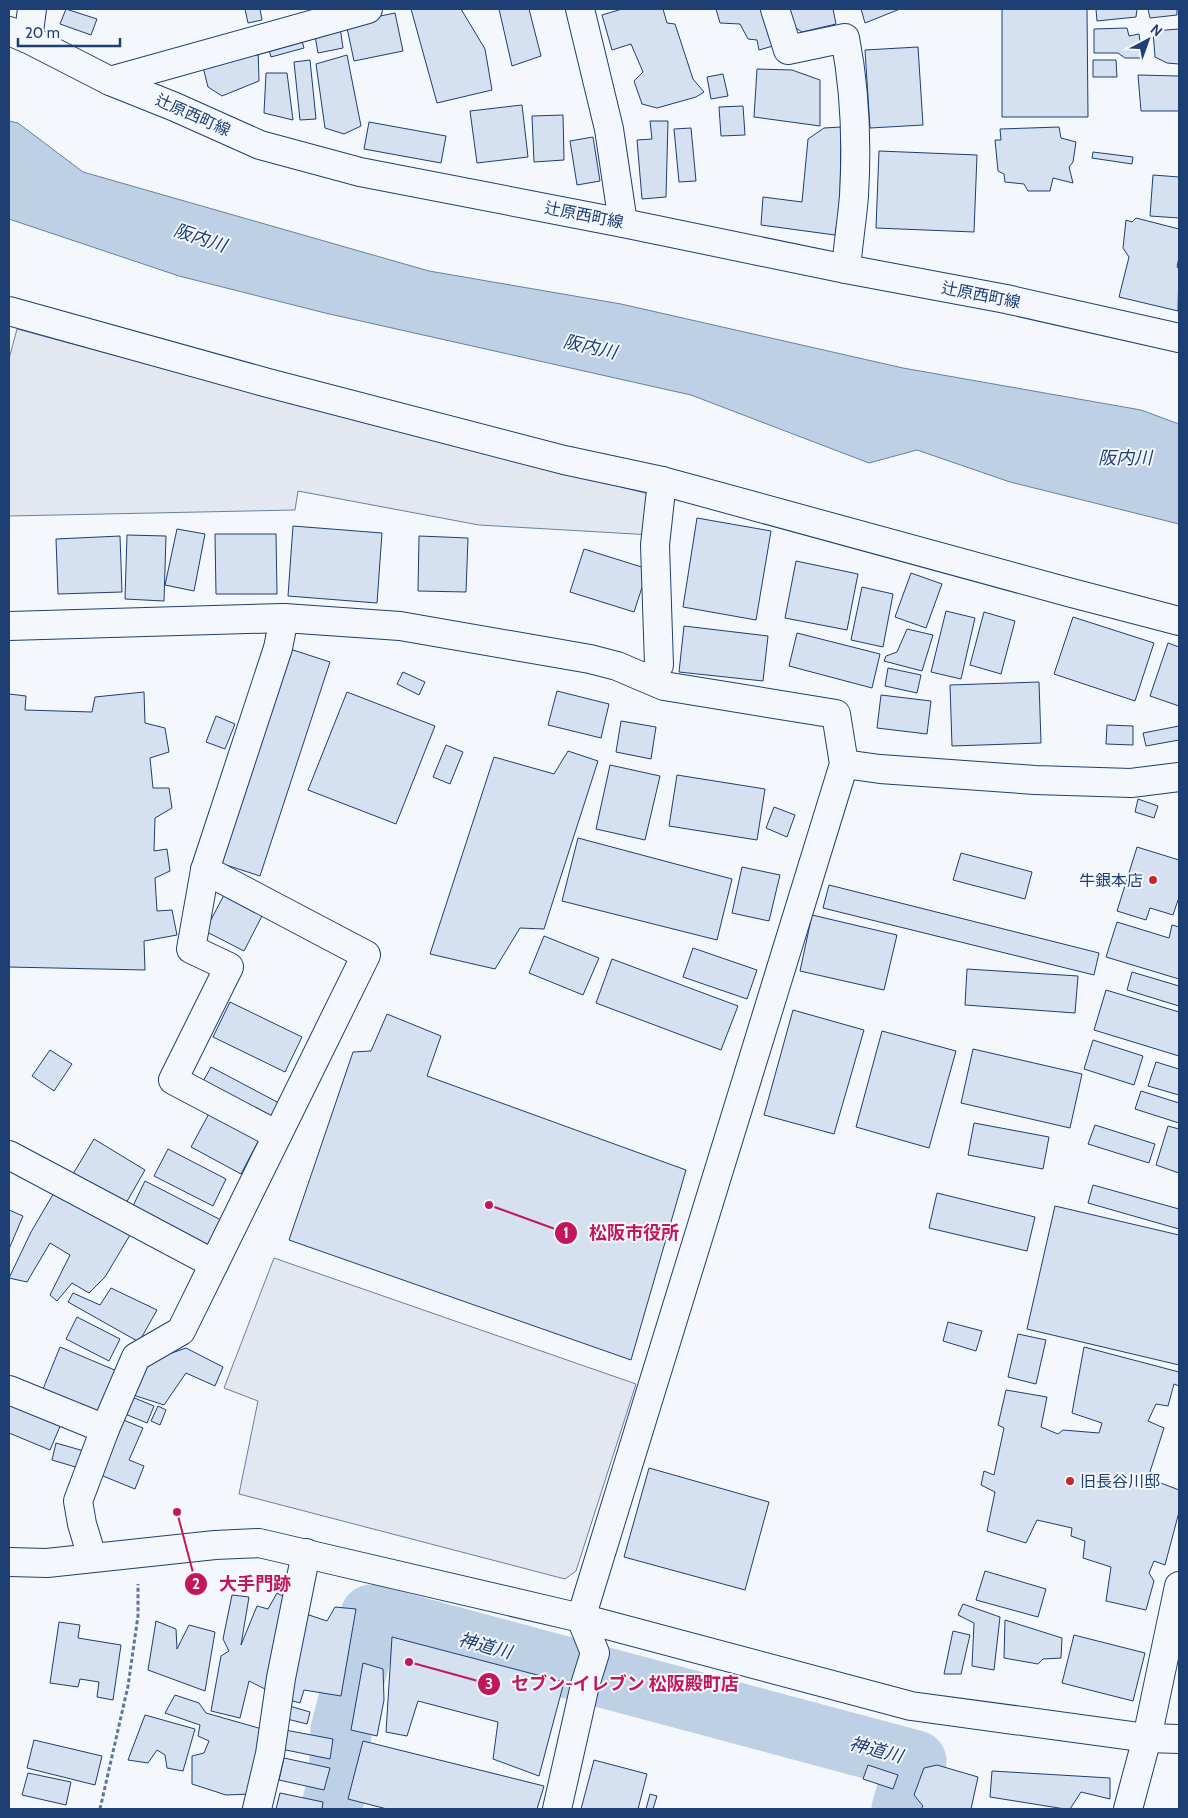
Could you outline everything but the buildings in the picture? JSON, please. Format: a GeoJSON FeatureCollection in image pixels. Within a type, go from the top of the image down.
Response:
{"type":"FeatureCollection","features":[{"type":"Feature","properties":{"kind":"street"},"geometry":{"type":"LineString","coordinates":[[18,35],[32,9]]}},
{"type":"Feature","properties":{"kind":"street"},"geometry":{"type":"LineString","coordinates":[[110,81],[368,9]]}},
{"type":"Feature","properties":{"kind":"street"},"geometry":{"type":"LineString","coordinates":[[582,9],[609,129],[623,223]]}},
{"type":"Feature","properties":{"kind":"street"},"geometry":{"type":"LineString","coordinates":[[775,9],[788,50],[845,38],[850,62],[854,124],[854,196],[846,269]]}},
{"type":"Feature","properties":{"kind":"street","name":"辻原西町線"},"geometry":{"type":"LineString","coordinates":[[18,35],[110,81],[175,107],[260,145],[360,172],[1006,299],[1179,338]]}},
{"type":"Feature","properties":{"kind":"street"},"geometry":{"type":"LineString","coordinates":[[9,311],[287,388],[564,460],[662,481],[1058,590],[1179,621]]}},
{"type":"Feature","properties":{"kind":"street"},"geometry":{"type":"LineString","coordinates":[[651,679],[659,665],[655,546],[662,481]]}},
{"type":"Feature","properties":{"kind":"street"},"geometry":{"type":"LineString","coordinates":[[277,1135],[172,1080],[229,967],[191,949],[204,870],[278,648],[284,618]]}},
{"type":"Feature","properties":{"kind":"street"},"geometry":{"type":"LineString","coordinates":[[9,626],[284,618],[400,626],[590,659],[617,666],[664,686],[836,714],[844,764],[581,1618],[594,1653],[556,1809]]}},
{"type":"Feature","properties":{"kind":"street"},"geometry":{"type":"LineString","coordinates":[[844,764],[880,769],[1044,780],[1131,783],[1179,777]]}},
{"type":"Feature","properties":{"kind":"street"},"geometry":{"type":"LineString","coordinates":[[92,1557],[82,1524],[78,1501],[105,1429],[136,1357],[181,1331],[366,955],[204,870]]}},
{"type":"Feature","properties":{"kind":"street"},"geometry":{"type":"LineString","coordinates":[[9,1155],[214,1264]]}},
{"type":"Feature","properties":{"kind":"street"},"geometry":{"type":"LineString","coordinates":[[9,1390],[105,1429]]}},
{"type":"Feature","properties":{"kind":"street"},"geometry":{"type":"LineString","coordinates":[[9,1562],[47,1563],[215,1545],[259,1543],[581,1618],[912,1706],[1147,1738],[1179,1739]]}},
{"type":"Feature","properties":{"kind":"street"},"geometry":{"type":"LineString","coordinates":[[257,1809],[270,1754],[281,1678],[306,1553]]}},
{"type":"Feature","properties":{"kind":"street"},"geometry":{"type":"LineString","coordinates":[[1128,1809],[1147,1738],[1179,1586]]}},
{"type":"Feature","properties":{"kind":"path"},"geometry":{"type":"LineString","coordinates":[[100,1809],[128,1686],[138,1616],[137,1553]]}},
{"type":"Feature","properties":{"kind":"shaded area"},"geometry":{"type":"Polygon","coordinates":[[[17,329],[317,410],[649,494],[652,535],[479,525],[298,491],[295,510],[9,516],[9,359],[17,329]]]}},
{"type":"Feature","properties":{"kind":"shaded area"},"geometry":{"type":"Polygon","coordinates":[[[274,1258],[636,1384],[576,1571],[565,1579],[239,1494],[258,1401],[224,1388],[274,1258]]]}},
{"type":"Feature","properties":{"kind":"water","name":"阪内川"},"geometry":{"type":"Polygon","coordinates":[[[9,121],[18,123],[83,172],[429,271],[621,304],[903,368],[1141,410],[1179,424],[1179,524],[1010,482],[917,450],[869,463],[691,395],[325,313],[179,276],[9,219],[9,121]]]}},
{"type":"Feature","properties":{"kind":"waterway","name":"神道川"},"geometry":{"type":"LineString","coordinates":[[331,1809],[339,1780],[341,1730],[371,1615],[916,1761],[902,1809]]}},
{"type":"Feature","properties":{"kind":"place","name":"牛銀本店"},"geometry":{"type":"Point","coordinates":[1153,880]}},
{"type":"Feature","properties":{"kind":"place","name":"松阪市役所"},"geometry":{"type":"Point","coordinates":[489,1205]}},
{"type":"Feature","properties":{"kind":"place","name":"旧長谷川邸"},"geometry":{"type":"Point","coordinates":[1070,1481]}},
{"type":"Feature","properties":{"kind":"place","name":"大手門跡"},"geometry":{"type":"Point","coordinates":[177,1512]}},
{"type":"Feature","properties":{"kind":"place","name":"セブン-イレブン 松阪殿町店"},"geometry":{"type":"Point","coordinates":[409,1662]}}]}
